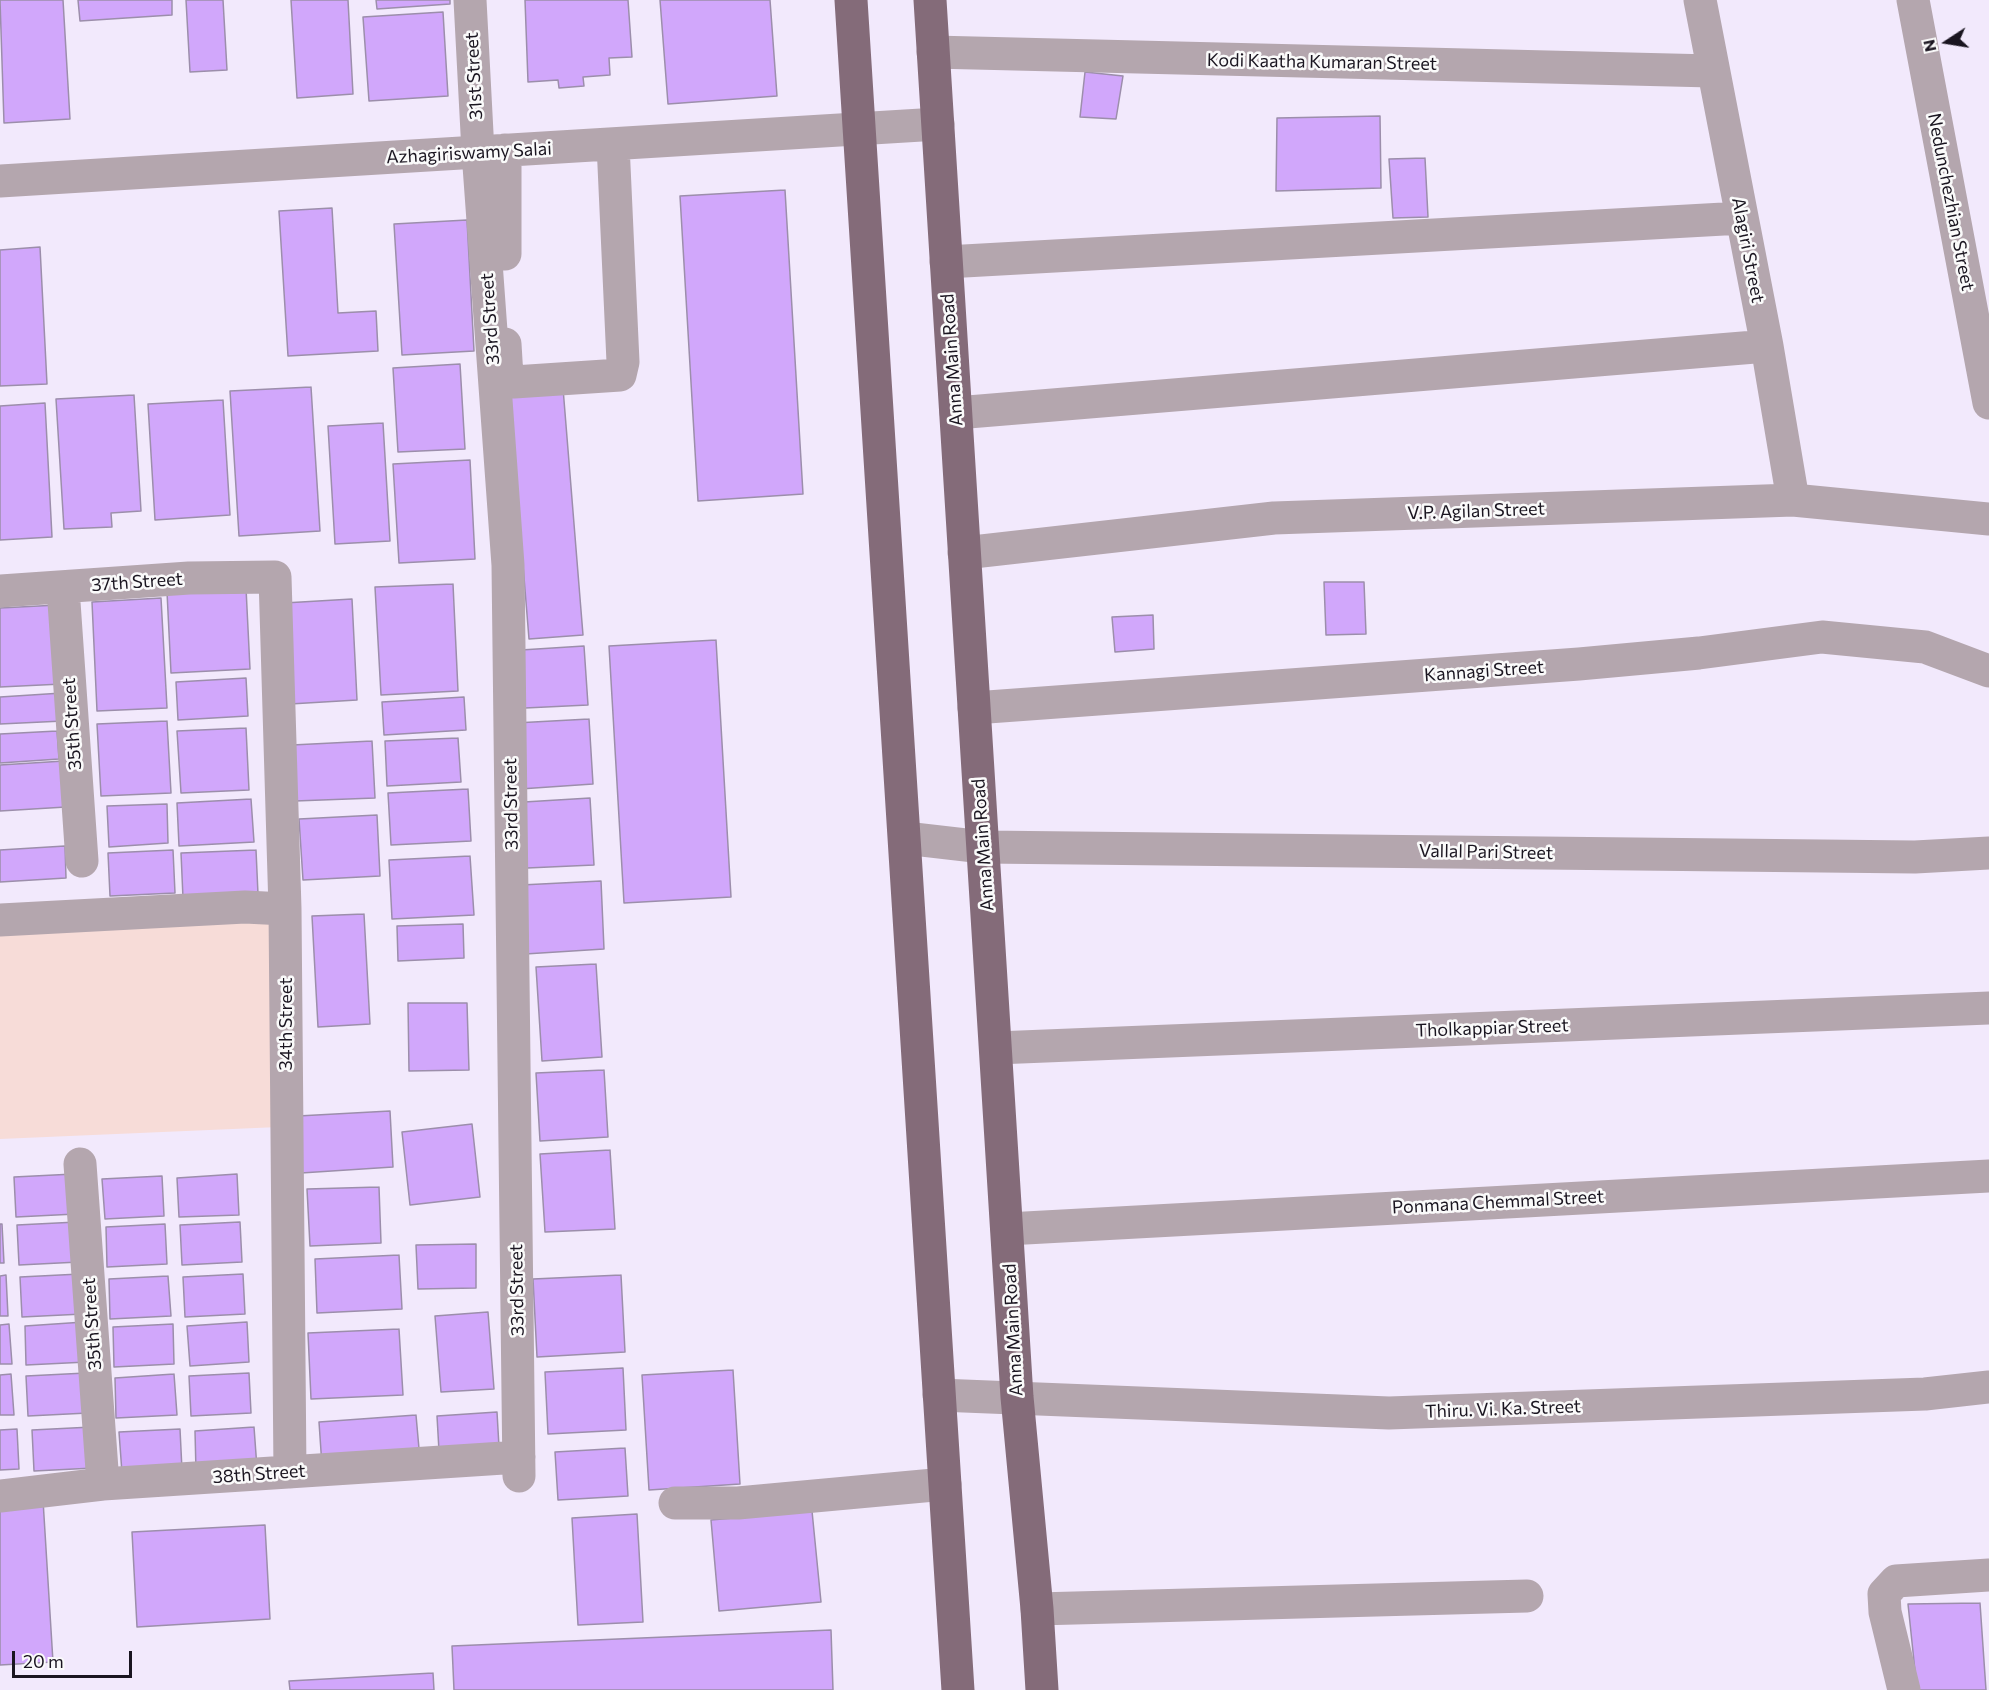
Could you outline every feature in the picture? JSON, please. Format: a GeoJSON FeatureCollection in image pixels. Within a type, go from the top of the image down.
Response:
{"type":"FeatureCollection","features":[{"type":"Feature","properties":{"kind":"main road"},"geometry":{"type":"LineString","coordinates":[[851,0],[958,1690]]}},
{"type":"Feature","properties":{"kind":"main road","name":"Anna Main Road"},"geometry":{"type":"LineString","coordinates":[[930,0],[1017,1397],[1037,1609],[1042,1690]]}},
{"type":"Feature","properties":{"kind":"street","name":"31st Street"},"geometry":{"type":"LineString","coordinates":[[470,0],[491,151]]}},
{"type":"Feature","properties":{"kind":"street","name":"Alagiri Street"},"geometry":{"type":"LineString","coordinates":[[1700,0],[1767,346],[1793,500]]}},
{"type":"Feature","properties":{"kind":"street","name":"Nedunchezhian Street"},"geometry":{"type":"LineString","coordinates":[[1912,0],[1989,403]]}},
{"type":"Feature","properties":{"kind":"street","name":"Kodi Kaatha Kumaran Street"},"geometry":{"type":"LineString","coordinates":[[933,52],[1712,71]]}},
{"type":"Feature","properties":{"kind":"street","name":"Azhagiriswamy Salai"},"geometry":{"type":"LineString","coordinates":[[0,181],[938,124]]}},
{"type":"Feature","properties":{"kind":"street"},"geometry":{"type":"LineString","coordinates":[[491,151],[505,367],[507,376],[514,382],[522,383],[620,375],[622,369],[613,144]]}},
{"type":"Feature","properties":{"kind":"street","name":"33rd Street"},"geometry":{"type":"LineString","coordinates":[[491,151],[508,565],[519,1466]]}},
{"type":"Feature","properties":{"kind":"street"},"geometry":{"type":"LineString","coordinates":[[946,262],[1742,218]]}},
{"type":"Feature","properties":{"kind":"street"},"geometry":{"type":"LineString","coordinates":[[956,413],[1767,346]]}},
{"type":"Feature","properties":{"kind":"street","name":"V.P. Agilan Street"},"geometry":{"type":"LineString","coordinates":[[964,554],[1274,518],[1793,500],[1989,519]]}},
{"type":"Feature","properties":{"kind":"street","name":"37th Street"},"geometry":{"type":"LineString","coordinates":[[0,591],[189,578],[275,577]]}},
{"type":"Feature","properties":{"kind":"street","name":"34th Street"},"geometry":{"type":"LineString","coordinates":[[275,577],[285,909],[290,1472]]}},
{"type":"Feature","properties":{"kind":"street","name":"35th Street"},"geometry":{"type":"LineString","coordinates":[[63,588],[82,861]]}},
{"type":"Feature","properties":{"kind":"street","name":"Kannagi Street"},"geometry":{"type":"LineString","coordinates":[[974,708],[1579,664],[1699,653],[1822,637],[1925,647],[1989,671]]}},
{"type":"Feature","properties":{"kind":"street","name":"Vallal Pari Street"},"geometry":{"type":"LineString","coordinates":[[905,838],[983,847],[1915,857],[1989,853]]}},
{"type":"Feature","properties":{"kind":"street"},"geometry":{"type":"LineString","coordinates":[[0,920],[245,907],[285,909]]}},
{"type":"Feature","properties":{"kind":"street","name":"Tholkappiar Street"},"geometry":{"type":"LineString","coordinates":[[996,1048],[1989,1008]]}},
{"type":"Feature","properties":{"kind":"street","name":"35th Street"},"geometry":{"type":"LineString","coordinates":[[80,1164],[103,1484]]}},
{"type":"Feature","properties":{"kind":"street","name":"Ponmana Chemmal Street"},"geometry":{"type":"LineString","coordinates":[[1007,1229],[1989,1176]]}},
{"type":"Feature","properties":{"kind":"street","name":"Thiru. Vi. Ka. Street"},"geometry":{"type":"LineString","coordinates":[[939,1395],[1389,1413],[1925,1394],[1989,1387]]}},
{"type":"Feature","properties":{"kind":"street","name":"38th Street"},"geometry":{"type":"LineString","coordinates":[[0,1496],[103,1484],[290,1472],[519,1466]]}},
{"type":"Feature","properties":{"kind":"street"},"geometry":{"type":"LineString","coordinates":[[675,1503],[738,1503],[945,1484]]}},
{"type":"Feature","properties":{"kind":"street"},"geometry":{"type":"LineString","coordinates":[[1904,1690],[1885,1612],[1884,1594],[1896,1581],[1989,1575]]}},
{"type":"Feature","properties":{"kind":"street"},"geometry":{"type":"LineString","coordinates":[[1037,1609],[1527,1596]]}},
{"type":"Feature","properties":{"kind":"shaded area"},"geometry":{"type":"Polygon","coordinates":[[[271,918],[279,1127],[0,1139],[0,930],[271,918]]]}},
{"type":"Feature","properties":{"kind":"building"},"geometry":{"type":"Polygon","coordinates":[[[0,0],[63,0],[70,119],[4,123],[0,0]]]}},
{"type":"Feature","properties":{"kind":"building"},"geometry":{"type":"Polygon","coordinates":[[[78,0],[172,0],[172,15],[80,21],[78,0]]]}},
{"type":"Feature","properties":{"kind":"building"},"geometry":{"type":"Polygon","coordinates":[[[186,0],[223,0],[227,70],[190,72],[186,0]]]}},
{"type":"Feature","properties":{"kind":"building"},"geometry":{"type":"Polygon","coordinates":[[[291,0],[348,0],[353,94],[297,98],[291,0]]]}},
{"type":"Feature","properties":{"kind":"building"},"geometry":{"type":"Polygon","coordinates":[[[376,0],[450,0],[450,4],[377,9],[376,0]]]}},
{"type":"Feature","properties":{"kind":"building"},"geometry":{"type":"Polygon","coordinates":[[[525,0],[628,0],[632,57],[609,58],[610,75],[583,77],[584,86],[559,88],[558,80],[528,82],[525,0]]]}},
{"type":"Feature","properties":{"kind":"building"},"geometry":{"type":"Polygon","coordinates":[[[660,0],[770,0],[777,96],[668,104],[660,0]]]}},
{"type":"Feature","properties":{"kind":"building"},"geometry":{"type":"Polygon","coordinates":[[[443,12],[448,96],[369,101],[363,17],[443,12]]]}},
{"type":"Feature","properties":{"kind":"building"},"geometry":{"type":"Polygon","coordinates":[[[1085,72],[1123,76],[1116,119],[1080,117],[1085,72]]]}},
{"type":"Feature","properties":{"kind":"building"},"geometry":{"type":"Polygon","coordinates":[[[1380,116],[1381,188],[1276,191],[1277,118],[1380,116]]]}},
{"type":"Feature","properties":{"kind":"building"},"geometry":{"type":"Polygon","coordinates":[[[1425,158],[1428,217],[1393,218],[1389,159],[1425,158]]]}},
{"type":"Feature","properties":{"kind":"building"},"geometry":{"type":"Polygon","coordinates":[[[785,190],[803,494],[698,501],[680,196],[785,190]]]}},
{"type":"Feature","properties":{"kind":"building"},"geometry":{"type":"Polygon","coordinates":[[[332,208],[338,313],[376,311],[378,351],[288,356],[279,211],[332,208]]]}},
{"type":"Feature","properties":{"kind":"building"},"geometry":{"type":"Polygon","coordinates":[[[467,220],[474,351],[402,355],[394,224],[467,220]]]}},
{"type":"Feature","properties":{"kind":"building"},"geometry":{"type":"Polygon","coordinates":[[[40,247],[47,384],[0,386],[0,250],[40,247]]]}},
{"type":"Feature","properties":{"kind":"building"},"geometry":{"type":"Polygon","coordinates":[[[460,364],[465,449],[398,452],[393,368],[460,364]]]}},
{"type":"Feature","properties":{"kind":"building"},"geometry":{"type":"Polygon","coordinates":[[[311,387],[320,531],[239,536],[230,391],[311,387]]]}},
{"type":"Feature","properties":{"kind":"building"},"geometry":{"type":"Polygon","coordinates":[[[563,388],[583,635],[529,639],[509,392],[563,388]]]}},
{"type":"Feature","properties":{"kind":"building"},"geometry":{"type":"Polygon","coordinates":[[[134,395],[141,511],[111,513],[112,527],[64,529],[56,399],[134,395]]]}},
{"type":"Feature","properties":{"kind":"building"},"geometry":{"type":"Polygon","coordinates":[[[223,400],[230,515],[155,520],[148,404],[223,400]]]}},
{"type":"Feature","properties":{"kind":"building"},"geometry":{"type":"Polygon","coordinates":[[[45,403],[52,537],[0,540],[0,406],[45,403]]]}},
{"type":"Feature","properties":{"kind":"building"},"geometry":{"type":"Polygon","coordinates":[[[383,423],[390,541],[335,544],[328,426],[383,423]]]}},
{"type":"Feature","properties":{"kind":"building"},"geometry":{"type":"Polygon","coordinates":[[[470,460],[475,559],[399,563],[393,464],[470,460]]]}},
{"type":"Feature","properties":{"kind":"building"},"geometry":{"type":"Polygon","coordinates":[[[1324,582],[1364,582],[1366,634],[1326,635],[1324,582]]]}},
{"type":"Feature","properties":{"kind":"building"},"geometry":{"type":"Polygon","coordinates":[[[453,584],[458,691],[381,695],[375,587],[453,584]]]}},
{"type":"Feature","properties":{"kind":"building"},"geometry":{"type":"Polygon","coordinates":[[[246,588],[250,669],[171,673],[167,592],[246,588]]]}},
{"type":"Feature","properties":{"kind":"building"},"geometry":{"type":"Polygon","coordinates":[[[161,598],[167,708],[97,711],[92,602],[161,598]]]}},
{"type":"Feature","properties":{"kind":"building"},"geometry":{"type":"Polygon","coordinates":[[[352,599],[357,700],[290,704],[284,603],[352,599]]]}},
{"type":"Feature","properties":{"kind":"building"},"geometry":{"type":"Polygon","coordinates":[[[58,605],[62,684],[0,687],[0,608],[58,605]]]}},
{"type":"Feature","properties":{"kind":"building"},"geometry":{"type":"Polygon","coordinates":[[[1153,615],[1154,649],[1115,652],[1112,617],[1153,615]]]}},
{"type":"Feature","properties":{"kind":"building"},"geometry":{"type":"Polygon","coordinates":[[[716,640],[731,897],[624,903],[609,646],[716,640]]]}},
{"type":"Feature","properties":{"kind":"building"},"geometry":{"type":"Polygon","coordinates":[[[584,646],[588,705],[525,708],[521,650],[584,646]]]}},
{"type":"Feature","properties":{"kind":"building"},"geometry":{"type":"Polygon","coordinates":[[[246,678],[248,716],[178,720],[176,682],[246,678]]]}},
{"type":"Feature","properties":{"kind":"building"},"geometry":{"type":"Polygon","coordinates":[[[62,693],[63,721],[0,724],[0,697],[62,693]]]}},
{"type":"Feature","properties":{"kind":"building"},"geometry":{"type":"Polygon","coordinates":[[[464,697],[466,730],[384,735],[382,702],[464,697]]]}},
{"type":"Feature","properties":{"kind":"building"},"geometry":{"type":"Polygon","coordinates":[[[589,719],[593,784],[520,789],[515,723],[589,719]]]}},
{"type":"Feature","properties":{"kind":"building"},"geometry":{"type":"Polygon","coordinates":[[[167,721],[171,793],[101,796],[97,724],[167,721]]]}},
{"type":"Feature","properties":{"kind":"building"},"geometry":{"type":"Polygon","coordinates":[[[246,728],[249,790],[181,793],[177,731],[246,728]]]}},
{"type":"Feature","properties":{"kind":"building"},"geometry":{"type":"Polygon","coordinates":[[[57,731],[59,759],[0,763],[0,734],[57,731]]]}},
{"type":"Feature","properties":{"kind":"building"},"geometry":{"type":"Polygon","coordinates":[[[458,738],[461,782],[387,786],[385,741],[458,738]]]}},
{"type":"Feature","properties":{"kind":"building"},"geometry":{"type":"Polygon","coordinates":[[[372,741],[375,798],[295,801],[292,745],[372,741]]]}},
{"type":"Feature","properties":{"kind":"building"},"geometry":{"type":"Polygon","coordinates":[[[64,761],[66,807],[0,811],[0,765],[64,761]]]}},
{"type":"Feature","properties":{"kind":"building"},"geometry":{"type":"Polygon","coordinates":[[[468,789],[471,841],[391,845],[388,793],[468,789]]]}},
{"type":"Feature","properties":{"kind":"building"},"geometry":{"type":"Polygon","coordinates":[[[590,798],[594,865],[527,868],[524,802],[590,798]]]}},
{"type":"Feature","properties":{"kind":"building"},"geometry":{"type":"Polygon","coordinates":[[[251,799],[254,842],[179,846],[177,803],[251,799]]]}},
{"type":"Feature","properties":{"kind":"building"},"geometry":{"type":"Polygon","coordinates":[[[167,804],[168,843],[109,847],[107,806],[167,804]]]}},
{"type":"Feature","properties":{"kind":"building"},"geometry":{"type":"Polygon","coordinates":[[[377,815],[380,876],[303,880],[299,819],[377,815]]]}},
{"type":"Feature","properties":{"kind":"building"},"geometry":{"type":"Polygon","coordinates":[[[65,846],[66,878],[0,882],[0,850],[65,846]]]}},
{"type":"Feature","properties":{"kind":"building"},"geometry":{"type":"Polygon","coordinates":[[[173,850],[175,893],[110,896],[108,853],[173,850]]]}},
{"type":"Feature","properties":{"kind":"building"},"geometry":{"type":"Polygon","coordinates":[[[256,850],[258,894],[183,898],[181,853],[256,850]]]}},
{"type":"Feature","properties":{"kind":"building"},"geometry":{"type":"Polygon","coordinates":[[[470,856],[474,915],[392,919],[389,860],[470,856]]]}},
{"type":"Feature","properties":{"kind":"building"},"geometry":{"type":"Polygon","coordinates":[[[601,881],[604,949],[525,954],[521,885],[601,881]]]}},
{"type":"Feature","properties":{"kind":"building"},"geometry":{"type":"Polygon","coordinates":[[[364,914],[370,1024],[318,1027],[312,916],[364,914]]]}},
{"type":"Feature","properties":{"kind":"building"},"geometry":{"type":"Polygon","coordinates":[[[463,924],[464,958],[398,961],[397,926],[463,924]]]}},
{"type":"Feature","properties":{"kind":"building"},"geometry":{"type":"Polygon","coordinates":[[[596,964],[602,1057],[542,1061],[536,967],[596,964]]]}},
{"type":"Feature","properties":{"kind":"building"},"geometry":{"type":"Polygon","coordinates":[[[408,1003],[467,1003],[469,1070],[409,1071],[408,1003]]]}},
{"type":"Feature","properties":{"kind":"building"},"geometry":{"type":"Polygon","coordinates":[[[604,1070],[608,1137],[540,1141],[536,1073],[604,1070]]]}},
{"type":"Feature","properties":{"kind":"building"},"geometry":{"type":"Polygon","coordinates":[[[390,1111],[393,1167],[301,1173],[298,1116],[390,1111]]]}},
{"type":"Feature","properties":{"kind":"building"},"geometry":{"type":"Polygon","coordinates":[[[472,1124],[480,1197],[410,1205],[402,1132],[472,1124]]]}},
{"type":"Feature","properties":{"kind":"building"},"geometry":{"type":"Polygon","coordinates":[[[610,1150],[615,1229],[545,1232],[540,1154],[610,1150]]]}},
{"type":"Feature","properties":{"kind":"building"},"geometry":{"type":"Polygon","coordinates":[[[74,1174],[76,1214],[16,1217],[14,1177],[74,1174]]]}},
{"type":"Feature","properties":{"kind":"building"},"geometry":{"type":"Polygon","coordinates":[[[237,1174],[239,1215],[179,1217],[177,1178],[237,1174]]]}},
{"type":"Feature","properties":{"kind":"building"},"geometry":{"type":"Polygon","coordinates":[[[162,1176],[164,1216],[105,1219],[102,1179],[162,1176]]]}},
{"type":"Feature","properties":{"kind":"building"},"geometry":{"type":"Polygon","coordinates":[[[379,1187],[381,1243],[310,1246],[307,1189],[379,1187]]]}},
{"type":"Feature","properties":{"kind":"building"},"geometry":{"type":"Polygon","coordinates":[[[77,1222],[79,1262],[19,1265],[17,1225],[77,1222]]]}},
{"type":"Feature","properties":{"kind":"building"},"geometry":{"type":"Polygon","coordinates":[[[240,1222],[242,1262],[182,1265],[180,1225],[240,1222]]]}},
{"type":"Feature","properties":{"kind":"building"},"geometry":{"type":"Polygon","coordinates":[[[0,1224],[2,1224],[4,1263],[0,1263],[0,1224]]]}},
{"type":"Feature","properties":{"kind":"building"},"geometry":{"type":"Polygon","coordinates":[[[165,1224],[167,1264],[107,1267],[106,1227],[165,1224]]]}},
{"type":"Feature","properties":{"kind":"building"},"geometry":{"type":"Polygon","coordinates":[[[476,1244],[476,1288],[418,1289],[416,1245],[476,1244]]]}},
{"type":"Feature","properties":{"kind":"building"},"geometry":{"type":"Polygon","coordinates":[[[399,1255],[402,1309],[317,1313],[315,1259],[399,1255]]]}},
{"type":"Feature","properties":{"kind":"building"},"geometry":{"type":"Polygon","coordinates":[[[80,1274],[83,1314],[22,1317],[20,1277],[80,1274]]]}},
{"type":"Feature","properties":{"kind":"building"},"geometry":{"type":"Polygon","coordinates":[[[243,1274],[245,1314],[185,1317],[183,1277],[243,1274]]]}},
{"type":"Feature","properties":{"kind":"building"},"geometry":{"type":"Polygon","coordinates":[[[6,1275],[8,1316],[0,1316],[0,1276],[6,1275]]]}},
{"type":"Feature","properties":{"kind":"building"},"geometry":{"type":"Polygon","coordinates":[[[621,1275],[625,1352],[537,1357],[533,1279],[621,1275]]]}},
{"type":"Feature","properties":{"kind":"building"},"geometry":{"type":"Polygon","coordinates":[[[168,1276],[171,1316],[110,1319],[109,1279],[168,1276]]]}},
{"type":"Feature","properties":{"kind":"building"},"geometry":{"type":"Polygon","coordinates":[[[488,1312],[494,1389],[441,1392],[435,1316],[488,1312]]]}},
{"type":"Feature","properties":{"kind":"building"},"geometry":{"type":"Polygon","coordinates":[[[84,1322],[87,1362],[26,1365],[25,1326],[84,1322]]]}},
{"type":"Feature","properties":{"kind":"building"},"geometry":{"type":"Polygon","coordinates":[[[247,1322],[249,1362],[190,1366],[187,1326],[247,1322]]]}},
{"type":"Feature","properties":{"kind":"building"},"geometry":{"type":"Polygon","coordinates":[[[9,1324],[12,1364],[0,1364],[0,1325],[9,1324]]]}},
{"type":"Feature","properties":{"kind":"building"},"geometry":{"type":"Polygon","coordinates":[[[173,1324],[174,1364],[114,1367],[113,1327],[173,1324]]]}},
{"type":"Feature","properties":{"kind":"building"},"geometry":{"type":"Polygon","coordinates":[[[399,1329],[403,1395],[311,1399],[308,1333],[399,1329]]]}},
{"type":"Feature","properties":{"kind":"building"},"geometry":{"type":"Polygon","coordinates":[[[623,1368],[626,1430],[548,1434],[545,1372],[623,1368]]]}},
{"type":"Feature","properties":{"kind":"building"},"geometry":{"type":"Polygon","coordinates":[[[733,1370],[740,1484],[649,1490],[642,1375],[733,1370]]]}},
{"type":"Feature","properties":{"kind":"building"},"geometry":{"type":"Polygon","coordinates":[[[86,1373],[88,1413],[28,1416],[26,1376],[86,1373]]]}},
{"type":"Feature","properties":{"kind":"building"},"geometry":{"type":"Polygon","coordinates":[[[249,1373],[251,1413],[191,1416],[189,1376],[249,1373]]]}},
{"type":"Feature","properties":{"kind":"building"},"geometry":{"type":"Polygon","coordinates":[[[11,1374],[14,1415],[0,1415],[0,1375],[11,1374]]]}},
{"type":"Feature","properties":{"kind":"building"},"geometry":{"type":"Polygon","coordinates":[[[174,1374],[177,1415],[116,1418],[115,1378],[174,1374]]]}},
{"type":"Feature","properties":{"kind":"building"},"geometry":{"type":"Polygon","coordinates":[[[497,1412],[499,1447],[439,1451],[437,1416],[497,1412]]]}},
{"type":"Feature","properties":{"kind":"building"},"geometry":{"type":"Polygon","coordinates":[[[416,1415],[420,1460],[322,1466],[319,1422],[416,1415]]]}},
{"type":"Feature","properties":{"kind":"building"},"geometry":{"type":"Polygon","coordinates":[[[92,1427],[94,1468],[34,1471],[32,1430],[92,1427]]]}},
{"type":"Feature","properties":{"kind":"building"},"geometry":{"type":"Polygon","coordinates":[[[254,1427],[257,1468],[196,1471],[195,1431],[254,1427]]]}},
{"type":"Feature","properties":{"kind":"building"},"geometry":{"type":"Polygon","coordinates":[[[17,1429],[19,1469],[0,1470],[0,1430],[17,1429]]]}},
{"type":"Feature","properties":{"kind":"building"},"geometry":{"type":"Polygon","coordinates":[[[180,1429],[182,1470],[122,1473],[119,1432],[180,1429]]]}},
{"type":"Feature","properties":{"kind":"building"},"geometry":{"type":"Polygon","coordinates":[[[625,1448],[628,1496],[558,1500],[555,1452],[625,1448]]]}},
{"type":"Feature","properties":{"kind":"building"},"geometry":{"type":"Polygon","coordinates":[[[43,1500],[53,1662],[0,1665],[0,1503],[43,1500]]]}},
{"type":"Feature","properties":{"kind":"building"},"geometry":{"type":"Polygon","coordinates":[[[812,1511],[821,1602],[719,1611],[711,1520],[812,1511]]]}},
{"type":"Feature","properties":{"kind":"building"},"geometry":{"type":"Polygon","coordinates":[[[637,1514],[643,1622],[578,1625],[572,1518],[637,1514]]]}},
{"type":"Feature","properties":{"kind":"building"},"geometry":{"type":"Polygon","coordinates":[[[265,1525],[270,1619],[137,1627],[132,1532],[265,1525]]]}},
{"type":"Feature","properties":{"kind":"building"},"geometry":{"type":"Polygon","coordinates":[[[1980,1603],[1986,1690],[1917,1690],[1908,1604],[1980,1603]]]}},
{"type":"Feature","properties":{"kind":"building"},"geometry":{"type":"Polygon","coordinates":[[[831,1630],[833,1690],[454,1690],[452,1646],[831,1630]]]}},
{"type":"Feature","properties":{"kind":"building"},"geometry":{"type":"Polygon","coordinates":[[[433,1673],[434,1690],[290,1690],[289,1681],[433,1673]]]}}]}
